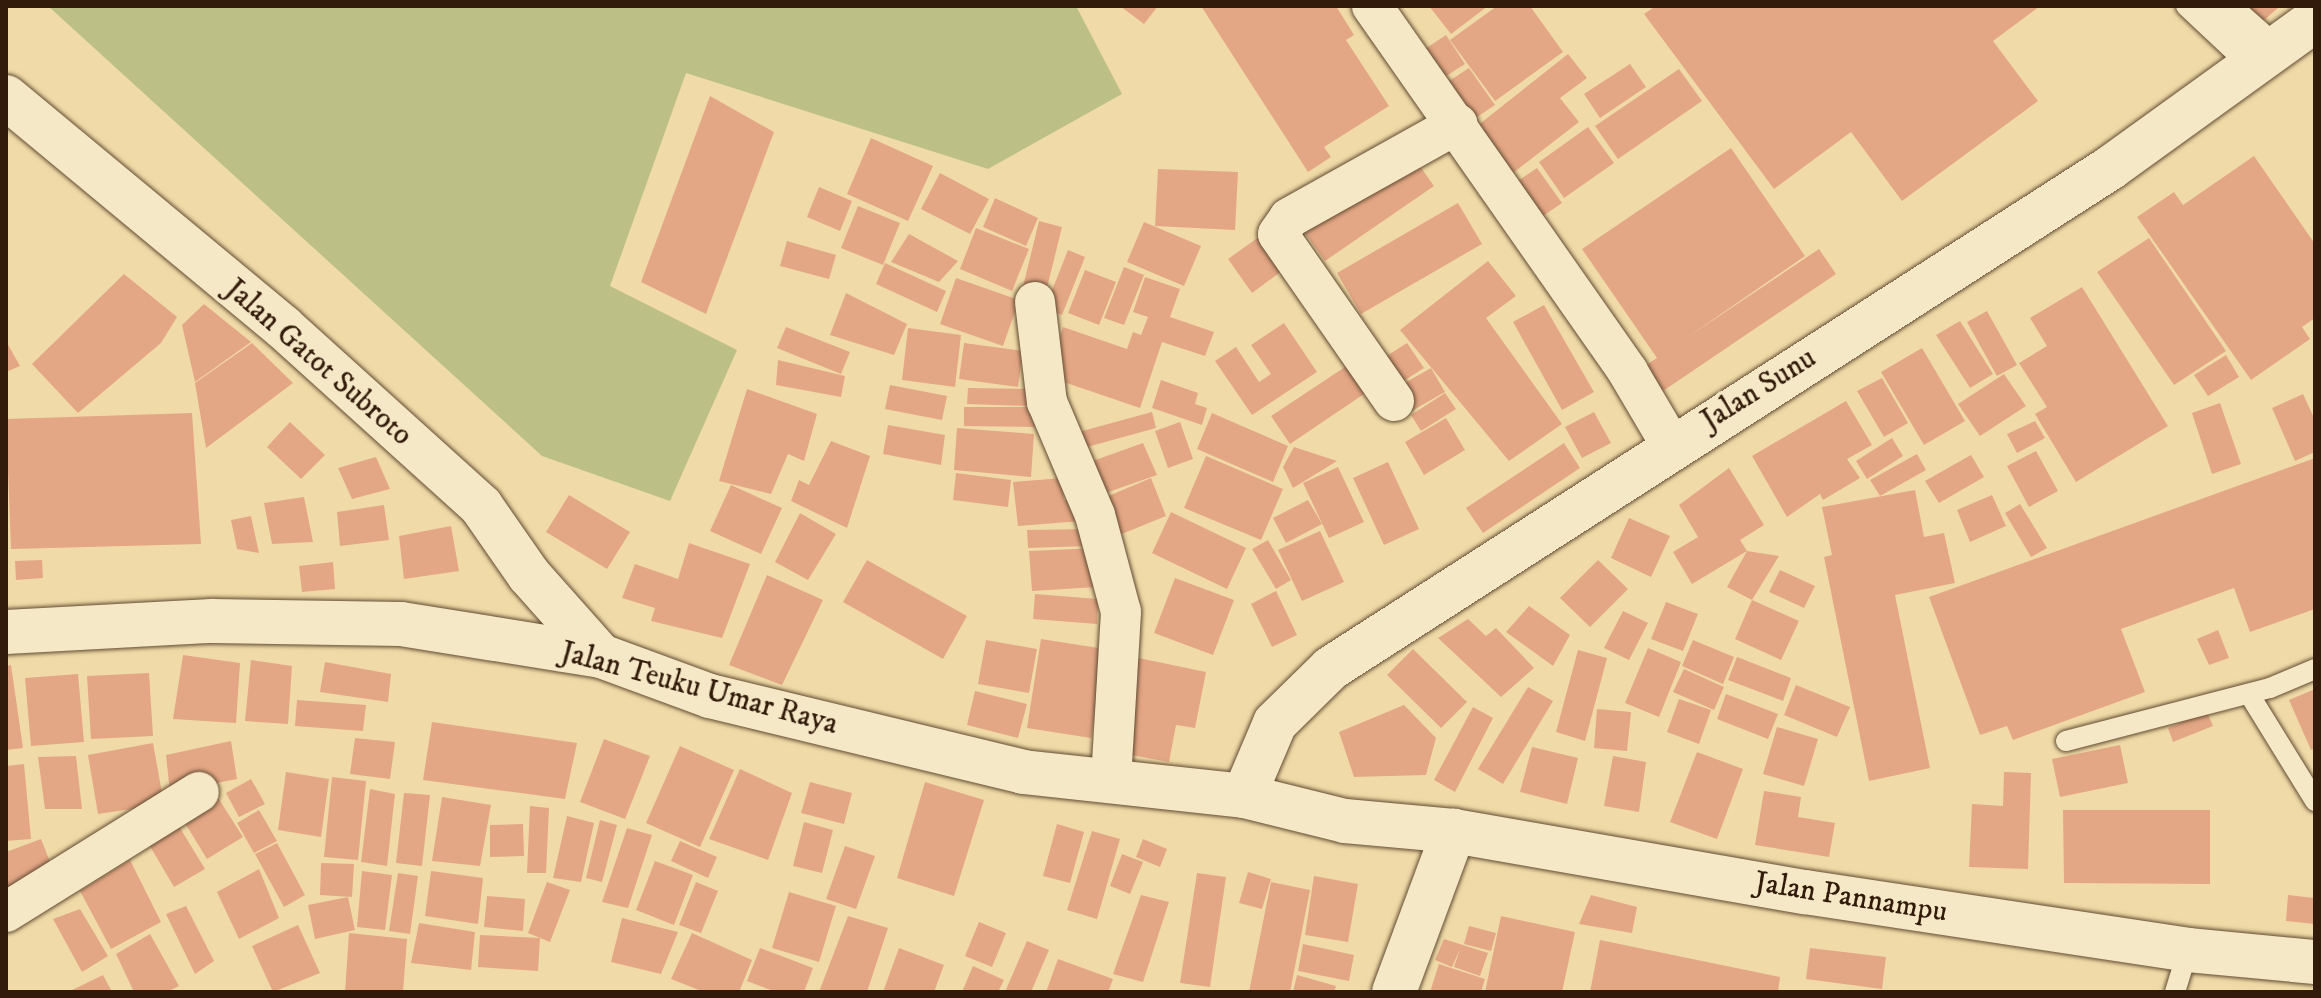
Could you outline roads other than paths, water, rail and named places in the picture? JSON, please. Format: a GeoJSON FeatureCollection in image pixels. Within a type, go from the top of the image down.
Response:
{"type":"FeatureCollection","features":[{"type":"Feature","properties":{"kind":"main road","name":"Jalan Sunu"},"geometry":{"type":"LineString","coordinates":[[1244,796],[1275,723],[1331,668],[1671,445],[2110,168],[2315,20]]}},
{"type":"Feature","properties":{"kind":"main road","name":"Jalan Gatot Subroto"},"geometry":{"type":"LineString","coordinates":[[6,97],[283,327],[481,506],[529,575],[601,656]]}},
{"type":"Feature","properties":{"kind":"main road","name":"Jalan Teuku Umar Raya"},"geometry":{"type":"LineString","coordinates":[[6,632],[121,623],[300,620],[401,624],[601,656],[710,696],[1023,772],[1244,796]]}},
{"type":"Feature","properties":{"kind":"main road","name":"Jalan Pannampu"},"geometry":{"type":"LineString","coordinates":[[1244,796],[1294,806],[1350,810],[1389,823],[1454,831],[1805,892],[2188,950],[2315,962]]}},
{"type":"Feature","properties":{"kind":"main road"},"geometry":{"type":"LineString","coordinates":[[1394,992],[1454,831]]}},
{"type":"Feature","properties":{"kind":"street"},"geometry":{"type":"LineString","coordinates":[[1372,6],[1628,372],[1671,445]]}},
{"type":"Feature","properties":{"kind":"street"},"geometry":{"type":"LineString","coordinates":[[2217,6],[2261,61]]}},
{"type":"Feature","properties":{"kind":"street"},"geometry":{"type":"LineString","coordinates":[[1394,401],[1278,234],[1289,218],[1457,124]]}},
{"type":"Feature","properties":{"kind":"street"},"geometry":{"type":"LineString","coordinates":[[1035,302],[1047,402],[1095,515],[1121,612],[1111,780]]}},
{"type":"Feature","properties":{"kind":"street"},"geometry":{"type":"LineString","coordinates":[[6,912],[199,792]]}},
{"type":"Feature","properties":{"kind":"lane"},"geometry":{"type":"LineString","coordinates":[[2186,6],[2261,61]]}},
{"type":"Feature","properties":{"kind":"lane"},"geometry":{"type":"LineString","coordinates":[[2066,741],[2249,694],[2315,669]]}},
{"type":"Feature","properties":{"kind":"lane"},"geometry":{"type":"LineString","coordinates":[[2249,694],[2315,801]]}},
{"type":"Feature","properties":{"kind":"lane"},"geometry":{"type":"LineString","coordinates":[[2175,992],[2188,950]]}}]}
